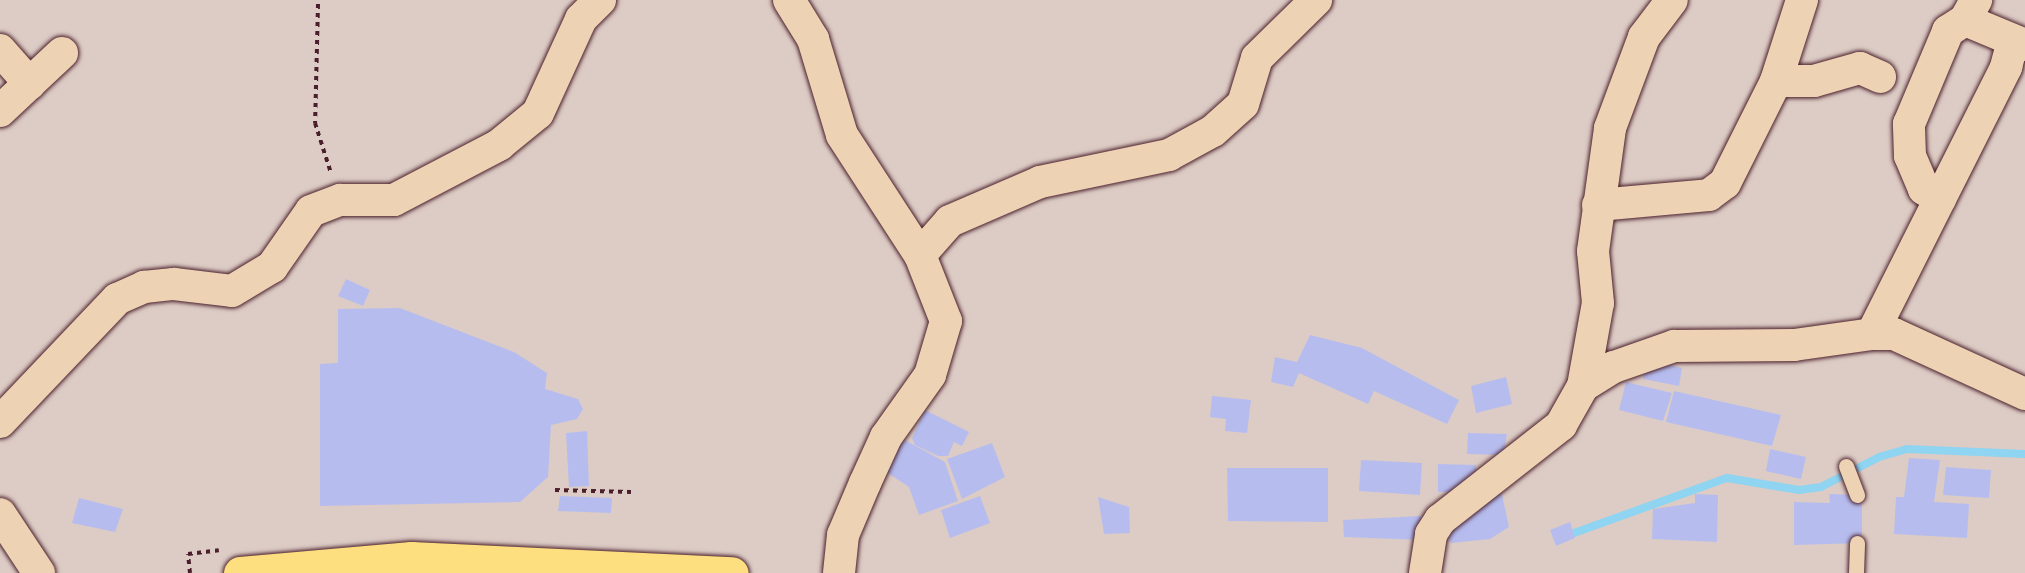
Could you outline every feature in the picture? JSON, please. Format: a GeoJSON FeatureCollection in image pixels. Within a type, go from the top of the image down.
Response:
{"type":"FeatureCollection","features":[{"type":"Feature","properties":{"kind":"highway"},"geometry":{"type":"LineString","coordinates":[[234,561],[411,558],[732,573]]}},
{"type":"Feature","properties":{"kind":"street"},"geometry":{"type":"LineString","coordinates":[[0,422],[117,299],[144,287],[174,284],[232,291],[250,283],[272,267],[311,211],[340,200],[393,200],[499,145],[538,113],[581,18],[600,0]]}},
{"type":"Feature","properties":{"kind":"street"},"geometry":{"type":"LineString","coordinates":[[789,0],[813,39],[842,135],[920,255],[946,321],[930,375],[886,437],[867,477],[843,535],[839,573]]}},
{"type":"Feature","properties":{"kind":"street"},"geometry":{"type":"LineString","coordinates":[[920,255],[950,221],[1040,182],[1169,155],[1213,131],[1243,104],[1257,58],[1316,0]]}},
{"type":"Feature","properties":{"kind":"street"},"geometry":{"type":"LineString","coordinates":[[1425,573],[1431,534],[1440,520],[1561,425],[1583,386],[1598,303],[1593,251],[1610,128],[1644,38],[1672,0]]}},
{"type":"Feature","properties":{"kind":"street"},"geometry":{"type":"LineString","coordinates":[[1598,205],[1709,195],[1725,183],[1776,81],[1802,0]]}},
{"type":"Feature","properties":{"kind":"street"},"geometry":{"type":"LineString","coordinates":[[1872,334],[2019,43],[1971,10],[1948,31],[1909,123],[1917,172],[1924,189],[1940,199]]}},
{"type":"Feature","properties":{"kind":"street"},"geometry":{"type":"LineString","coordinates":[[0,50],[30,84]]}},
{"type":"Feature","properties":{"kind":"street"},"geometry":{"type":"LineString","coordinates":[[0,111],[62,53]]}},
{"type":"Feature","properties":{"kind":"street"},"geometry":{"type":"LineString","coordinates":[[1776,81],[1814,81],[1860,68],[1880,77]]}},
{"type":"Feature","properties":{"kind":"street"},"geometry":{"type":"LineString","coordinates":[[1583,386],[1614,368],[1674,346],[1794,345],[1872,334],[1894,334],[2025,394]]}},
{"type":"Feature","properties":{"kind":"street"},"geometry":{"type":"LineString","coordinates":[[0,514],[39,573]]}},
{"type":"Feature","properties":{"kind":"lane"},"geometry":{"type":"LineString","coordinates":[[1846,466],[1856,489]]}},
{"type":"Feature","properties":{"kind":"lane"},"geometry":{"type":"LineString","coordinates":[[1856,573],[1857,543]]}},
{"type":"Feature","properties":{"kind":"path"},"geometry":{"type":"LineString","coordinates":[[318,4],[315,123],[340,200]]}},
{"type":"Feature","properties":{"kind":"path"},"geometry":{"type":"LineString","coordinates":[[555,490],[631,492]]}},
{"type":"Feature","properties":{"kind":"path"},"geometry":{"type":"LineString","coordinates":[[190,573],[188,554],[234,561]]}},
{"type":"Feature","properties":{"kind":"building"},"geometry":{"type":"Polygon","coordinates":[[[346,279],[370,290],[363,306],[338,296],[346,279]]]}},
{"type":"Feature","properties":{"kind":"building"},"geometry":{"type":"Polygon","coordinates":[[[400,308],[514,352],[547,373],[545,389],[578,399],[583,409],[577,419],[551,425],[548,477],[520,502],[320,506],[320,364],[338,363],[338,309],[400,308]]]}},
{"type":"Feature","properties":{"kind":"building"},"geometry":{"type":"Polygon","coordinates":[[[1310,335],[1362,348],[1459,400],[1447,424],[1374,391],[1368,404],[1299,373],[1293,387],[1271,382],[1275,357],[1297,362],[1310,335]]]}},
{"type":"Feature","properties":{"kind":"building"},"geometry":{"type":"Polygon","coordinates":[[[1647,360],[1682,368],[1679,386],[1643,379],[1647,360]]]}},
{"type":"Feature","properties":{"kind":"building"},"geometry":{"type":"Polygon","coordinates":[[[1506,377],[1512,404],[1476,413],[1471,386],[1506,377]]]}},
{"type":"Feature","properties":{"kind":"building"},"geometry":{"type":"Polygon","coordinates":[[[1626,382],[1672,393],[1663,421],[1619,410],[1626,382]]]}},
{"type":"Feature","properties":{"kind":"building"},"geometry":{"type":"Polygon","coordinates":[[[1674,391],[1781,415],[1772,446],[1666,422],[1674,391]]]}},
{"type":"Feature","properties":{"kind":"building"},"geometry":{"type":"Polygon","coordinates":[[[1212,396],[1251,400],[1247,433],[1225,431],[1226,419],[1210,417],[1212,396]]]}},
{"type":"Feature","properties":{"kind":"building"},"geometry":{"type":"Polygon","coordinates":[[[925,410],[969,432],[962,446],[954,442],[948,456],[938,456],[915,445],[912,438],[925,410]]]}},
{"type":"Feature","properties":{"kind":"building"},"geometry":{"type":"Polygon","coordinates":[[[587,431],[589,486],[569,487],[566,433],[587,431]]]}},
{"type":"Feature","properties":{"kind":"building"},"geometry":{"type":"Polygon","coordinates":[[[1468,433],[1507,434],[1503,455],[1467,454],[1468,433]]]}},
{"type":"Feature","properties":{"kind":"building"},"geometry":{"type":"Polygon","coordinates":[[[903,439],[945,462],[958,501],[919,515],[909,487],[885,471],[903,439]]]}},
{"type":"Feature","properties":{"kind":"building"},"geometry":{"type":"Polygon","coordinates":[[[992,443],[1005,477],[962,499],[947,459],[992,443]]]}},
{"type":"Feature","properties":{"kind":"building"},"geometry":{"type":"Polygon","coordinates":[[[1770,449],[1806,457],[1801,479],[1766,471],[1770,449]]]}},
{"type":"Feature","properties":{"kind":"building"},"geometry":{"type":"Polygon","coordinates":[[[1909,458],[1940,460],[1934,502],[1969,504],[1967,538],[1894,534],[1896,497],[1904,497],[1909,458]]]}},
{"type":"Feature","properties":{"kind":"building"},"geometry":{"type":"Polygon","coordinates":[[[1361,460],[1422,463],[1420,495],[1359,491],[1361,460]]]}},
{"type":"Feature","properties":{"kind":"building"},"geometry":{"type":"Polygon","coordinates":[[[1438,464],[1476,465],[1476,484],[1460,484],[1460,492],[1438,492],[1438,464]]]}},
{"type":"Feature","properties":{"kind":"building"},"geometry":{"type":"Polygon","coordinates":[[[1946,467],[1991,470],[1989,498],[1943,495],[1946,467]]]}},
{"type":"Feature","properties":{"kind":"building"},"geometry":{"type":"Polygon","coordinates":[[[1227,468],[1328,468],[1328,522],[1228,521],[1227,468]]]}},
{"type":"Feature","properties":{"kind":"building"},"geometry":{"type":"Polygon","coordinates":[[[1501,490],[1509,527],[1490,539],[1451,543],[1444,531],[1501,490]]]}},
{"type":"Feature","properties":{"kind":"building"},"geometry":{"type":"Polygon","coordinates":[[[1695,494],[1718,495],[1717,542],[1652,539],[1653,509],[1695,503],[1695,494]]]}},
{"type":"Feature","properties":{"kind":"building"},"geometry":{"type":"Polygon","coordinates":[[[1829,494],[1862,495],[1862,543],[1794,545],[1794,502],[1830,503],[1829,494]]]}},
{"type":"Feature","properties":{"kind":"building"},"geometry":{"type":"Polygon","coordinates":[[[560,496],[612,498],[611,513],[558,511],[560,496]]]}},
{"type":"Feature","properties":{"kind":"building"},"geometry":{"type":"Polygon","coordinates":[[[980,496],[990,523],[950,538],[941,510],[980,496]]]}},
{"type":"Feature","properties":{"kind":"building"},"geometry":{"type":"Polygon","coordinates":[[[1098,497],[1129,507],[1130,533],[1104,534],[1098,497]]]}},
{"type":"Feature","properties":{"kind":"building"},"geometry":{"type":"Polygon","coordinates":[[[79,498],[123,509],[115,532],[72,523],[79,498]]]}},
{"type":"Feature","properties":{"kind":"building"},"geometry":{"type":"Polygon","coordinates":[[[1421,516],[1422,540],[1344,537],[1343,520],[1421,516]]]}},
{"type":"Feature","properties":{"kind":"building"},"geometry":{"type":"Polygon","coordinates":[[[1570,522],[1575,538],[1556,546],[1550,530],[1570,522]]]}},
{"type":"Feature","properties":{"kind":"waterway"},"geometry":{"type":"LineString","coordinates":[[1574,533],[1727,478],[1799,490],[1821,487],[1879,457],[1907,449],[2025,454]]}}]}
